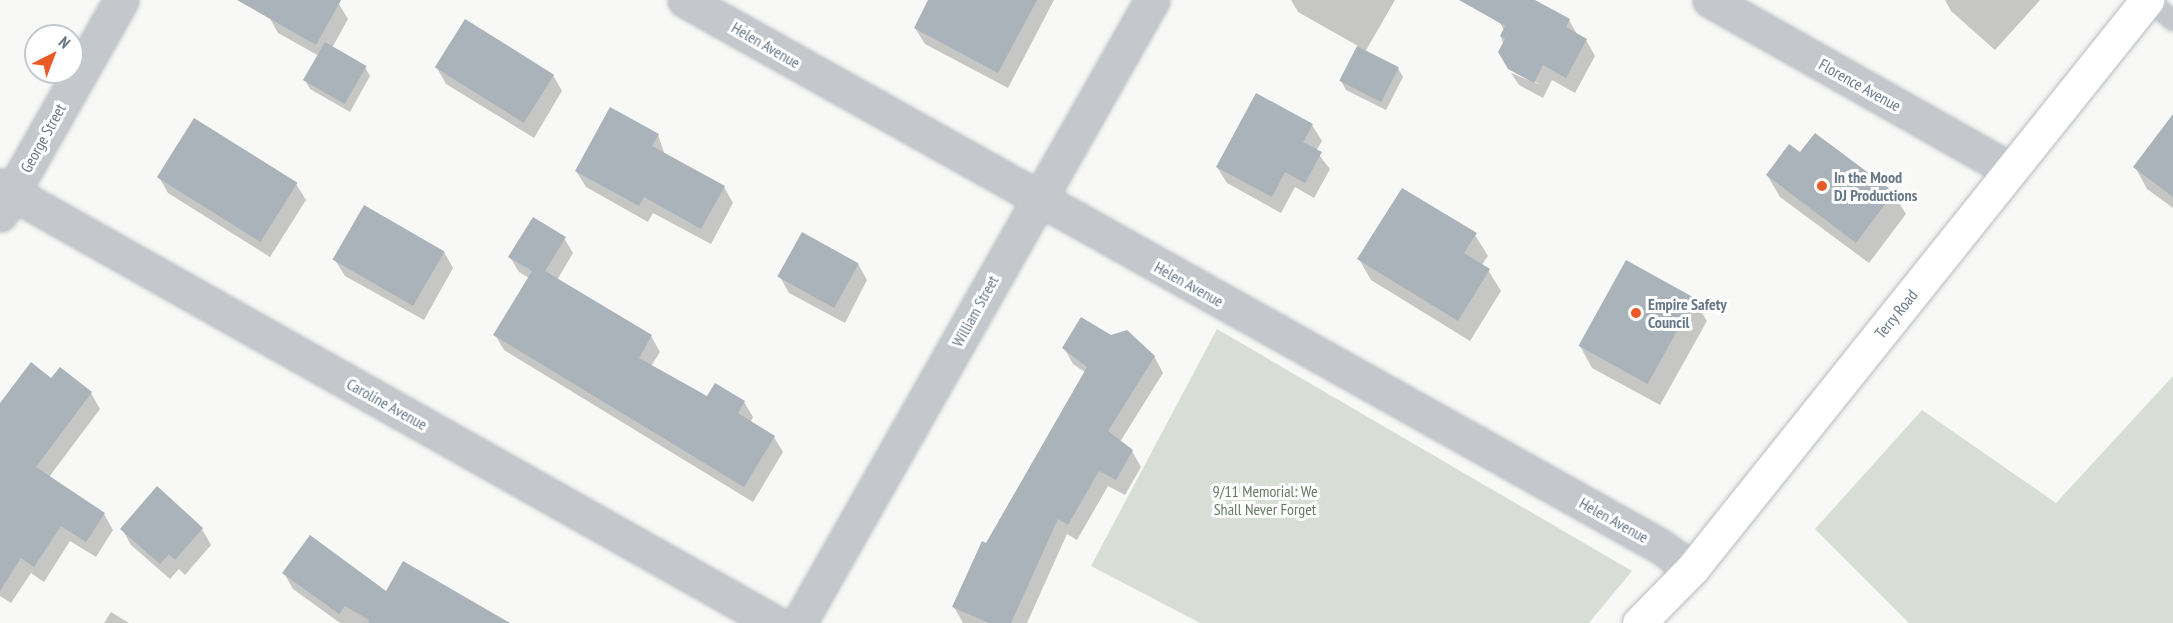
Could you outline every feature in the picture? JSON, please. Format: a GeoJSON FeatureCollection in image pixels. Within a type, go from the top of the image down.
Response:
{"type":"FeatureCollection","features":[{"type":"Feature","properties":{"kind":"main road","name":"Terry Road"},"geometry":{"type":"LineString","coordinates":[[1640,623],[1692,569],[2148,0]]}},
{"type":"Feature","properties":{"kind":"street","name":"George Street"},"geometry":{"type":"LineString","coordinates":[[4,197],[121,0]]}},
{"type":"Feature","properties":{"kind":"street","name":"Helen Avenue"},"geometry":{"type":"LineString","coordinates":[[686,0],[1038,200],[1660,546],[1692,569]]}},
{"type":"Feature","properties":{"kind":"street","name":"William Street"},"geometry":{"type":"LineString","coordinates":[[799,623],[1152,0]]}},
{"type":"Feature","properties":{"kind":"street","name":"Florence Avenue"},"geometry":{"type":"LineString","coordinates":[[1710,0],[2011,170]]}},
{"type":"Feature","properties":{"kind":"street","name":"Caroline Avenue"},"geometry":{"type":"LineString","coordinates":[[4,197],[775,623]]}},
{"type":"Feature","properties":{"kind":"lane"},"geometry":{"type":"LineString","coordinates":[[2148,0],[2173,21]]}},
{"type":"Feature","properties":{"kind":"green space","name":"9/11 Memorial: We Shall Never Forget"},"geometry":{"type":"Polygon","coordinates":[[[1217,329],[1632,571],[1589,623],[1200,623],[1091,566],[1217,329]]]}},
{"type":"Feature","properties":{"kind":"green space"},"geometry":{"type":"Polygon","coordinates":[[[2173,376],[2173,623],[1909,623],[1815,529],[1922,410],[2056,503],[2173,376]]]}},
{"type":"Feature","properties":{"kind":"building"},"geometry":{"type":"Polygon","coordinates":[[[237,0],[341,0],[316,45],[237,0]]]}},
{"type":"Feature","properties":{"kind":"building"},"geometry":{"type":"Polygon","coordinates":[[[928,0],[1037,0],[998,73],[914,28],[928,0]]]}},
{"type":"Feature","properties":{"kind":"building"},"geometry":{"type":"Polygon","coordinates":[[[1459,0],[1535,0],[1570,19],[1566,27],[1587,39],[1566,78],[1543,65],[1534,83],[1508,69],[1498,52],[1505,39],[1500,36],[1505,26],[1459,0]]]}},
{"type":"Feature","properties":{"kind":"building"},"geometry":{"type":"Polygon","coordinates":[[[465,19],[554,75],[524,123],[435,67],[465,19]]]}},
{"type":"Feature","properties":{"kind":"building"},"geometry":{"type":"Polygon","coordinates":[[[325,42],[367,66],[345,104],[303,80],[325,42]]]}},
{"type":"Feature","properties":{"kind":"building"},"geometry":{"type":"Polygon","coordinates":[[[1357,46],[1399,67],[1381,102],[1339,81],[1357,46]]]}},
{"type":"Feature","properties":{"kind":"building"},"geometry":{"type":"Polygon","coordinates":[[[1256,93],[1313,124],[1303,142],[1322,152],[1305,183],[1285,172],[1272,197],[1216,167],[1256,93]]]}},
{"type":"Feature","properties":{"kind":"building"},"geometry":{"type":"Polygon","coordinates":[[[610,107],[659,134],[652,146],[725,186],[701,229],[644,197],[639,206],[575,171],[610,107]]]}},
{"type":"Feature","properties":{"kind":"building"},"geometry":{"type":"Polygon","coordinates":[[[2173,114],[2173,197],[2133,167],[2173,114]]]}},
{"type":"Feature","properties":{"kind":"building"},"geometry":{"type":"Polygon","coordinates":[[[194,118],[297,183],[260,242],[157,177],[194,118]]]}},
{"type":"Feature","properties":{"kind":"building"},"geometry":{"type":"Polygon","coordinates":[[[1815,133],[1894,192],[1856,243],[1766,175],[1789,144],[1800,152],[1815,133]]]}},
{"type":"Feature","properties":{"kind":"building"},"geometry":{"type":"Polygon","coordinates":[[[1402,188],[1477,233],[1464,253],[1490,269],[1458,321],[1357,259],[1402,188]]]}},
{"type":"Feature","properties":{"kind":"building"},"geometry":{"type":"Polygon","coordinates":[[[364,205],[445,252],[413,306],[332,260],[364,205]]]}},
{"type":"Feature","properties":{"kind":"building"},"geometry":{"type":"Polygon","coordinates":[[[533,217],[566,237],[545,271],[652,335],[639,358],[707,396],[715,383],[745,401],[738,413],[775,436],[744,487],[493,335],[532,271],[508,257],[533,217]]]}},
{"type":"Feature","properties":{"kind":"building"},"geometry":{"type":"Polygon","coordinates":[[[802,232],[859,264],[834,308],[777,277],[802,232]]]}},
{"type":"Feature","properties":{"kind":"building"},"geometry":{"type":"Polygon","coordinates":[[[1626,260],[1695,298],[1648,384],[1578,346],[1626,260]]]}},
{"type":"Feature","properties":{"kind":"building"},"geometry":{"type":"Polygon","coordinates":[[[1081,317],[1111,335],[1127,330],[1155,356],[1108,431],[1133,450],[1116,480],[1099,471],[1068,525],[1058,519],[1011,623],[989,623],[952,607],[982,541],[986,543],[1087,367],[1062,348],[1081,317]]]}},
{"type":"Feature","properties":{"kind":"building"},"geometry":{"type":"Polygon","coordinates":[[[31,362],[51,378],[60,367],[92,392],[36,467],[105,513],[86,542],[61,526],[34,567],[21,558],[0,591],[0,403],[31,362]]]}},
{"type":"Feature","properties":{"kind":"building"},"geometry":{"type":"Polygon","coordinates":[[[157,486],[203,528],[175,560],[169,554],[160,564],[120,529],[157,486]]]}},
{"type":"Feature","properties":{"kind":"building"},"geometry":{"type":"Polygon","coordinates":[[[310,535],[386,591],[403,561],[510,623],[368,623],[369,620],[345,606],[339,614],[282,573],[310,535]]]}},
{"type":"Feature","properties":{"kind":"place","name":"In the Mood DJ Productions"},"geometry":{"type":"Point","coordinates":[1822,186]}},
{"type":"Feature","properties":{"kind":"place","name":"Empire Safety Council"},"geometry":{"type":"Point","coordinates":[1636,313]}}]}
